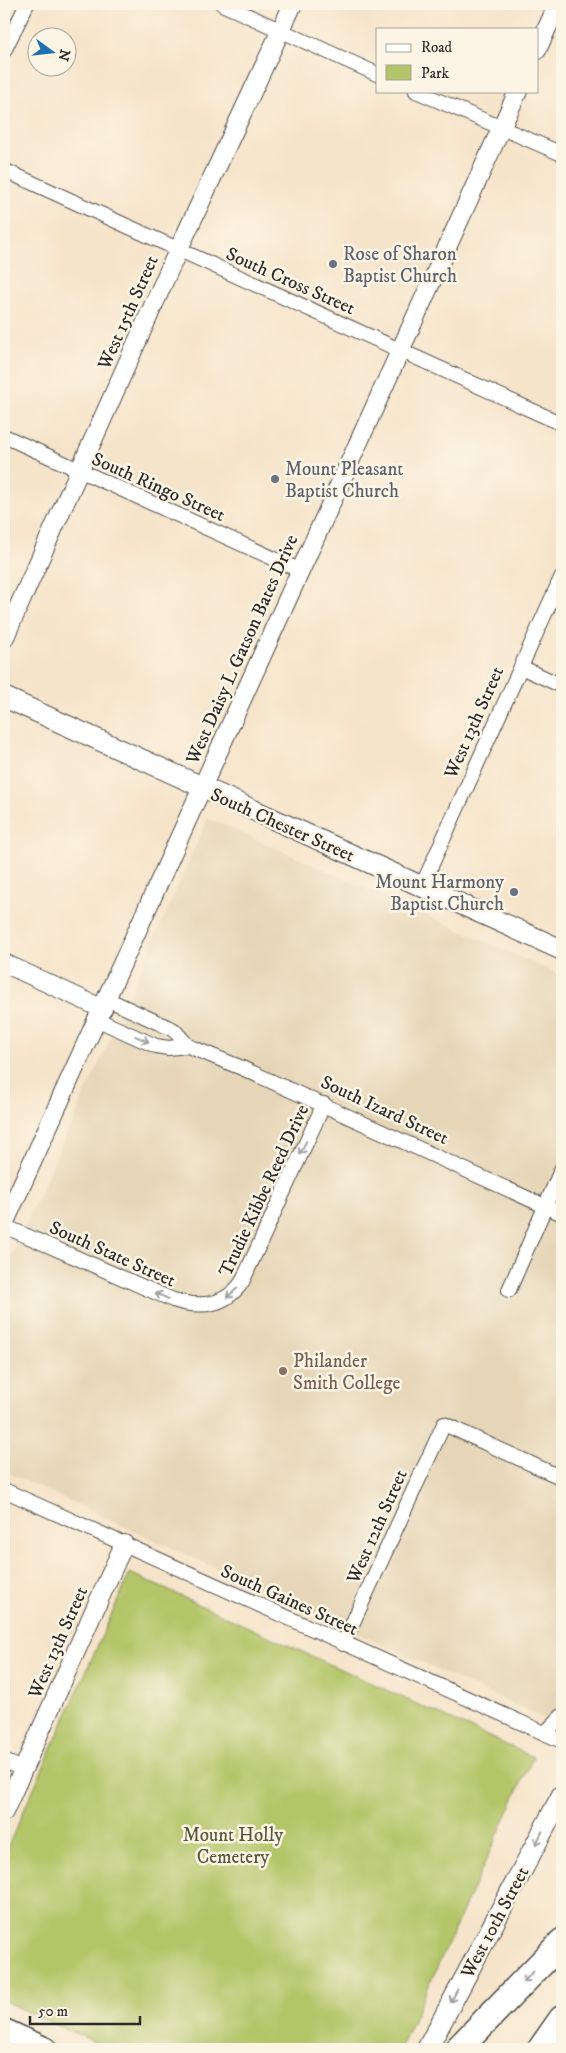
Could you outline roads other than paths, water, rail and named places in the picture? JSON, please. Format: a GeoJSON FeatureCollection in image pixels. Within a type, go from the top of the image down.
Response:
{"type":"FeatureCollection","features":[{"type":"Feature","properties":{"kind":"highway"},"geometry":{"type":"LineString","coordinates":[[458,2049],[562,1942]]}},
{"type":"Feature","properties":{"kind":"highway"},"geometry":{"type":"LineString","coordinates":[[541,2049],[562,2019]]}},
{"type":"Feature","properties":{"kind":"main road","name":"South Chester Street"},"geometry":{"type":"LineString","coordinates":[[4,697],[562,950]]}},
{"type":"Feature","properties":{"kind":"main road","name":"West 10th Street"},"geometry":{"type":"LineString","coordinates":[[427,2049],[562,1795]]}},
{"type":"Feature","properties":{"kind":"main road"},"geometry":{"type":"LineString","coordinates":[[4,2030],[46,2049]]}},
{"type":"Feature","properties":{"kind":"street"},"geometry":{"type":"LineString","coordinates":[[4,51],[27,4]]}},
{"type":"Feature","properties":{"kind":"street"},"geometry":{"type":"LineString","coordinates":[[222,4],[376,74]]}},
{"type":"Feature","properties":{"kind":"street","name":"West 15th Street"},"geometry":{"type":"LineString","coordinates":[[4,639],[178,250],[293,4]]}},
{"type":"Feature","properties":{"kind":"street"},"geometry":{"type":"LineString","coordinates":[[538,48],[558,4]]}},
{"type":"Feature","properties":{"kind":"street"},"geometry":{"type":"LineString","coordinates":[[418,92],[562,154]]}},
{"type":"Feature","properties":{"kind":"street","name":"West Daisy L Gatson Bates Drive"},"geometry":{"type":"LineString","coordinates":[[4,1225],[203,787],[299,570],[518,92]]}},
{"type":"Feature","properties":{"kind":"street","name":"South Cross Street"},"geometry":{"type":"LineString","coordinates":[[4,170],[562,424]]}},
{"type":"Feature","properties":{"kind":"street","name":"South Ringo Street"},"geometry":{"type":"LineString","coordinates":[[4,436],[299,570]]}},
{"type":"Feature","properties":{"kind":"street","name":"West 13th Street"},"geometry":{"type":"LineString","coordinates":[[422,886],[562,576]]}},
{"type":"Feature","properties":{"kind":"street"},"geometry":{"type":"LineString","coordinates":[[522,667],[562,686]]}},
{"type":"Feature","properties":{"kind":"street","name":"South Izard Street"},"geometry":{"type":"LineString","coordinates":[[4,962],[103,1009],[174,1030],[188,1046],[324,1104],[562,1214]]}},
{"type":"Feature","properties":{"kind":"street","name":"South Izard Street"},"geometry":{"type":"LineString","coordinates":[[103,1009],[156,1046],[168,1048],[188,1046]]}},
{"type":"Feature","properties":{"kind":"street","name":"Trudie Kibbe Reed Drive"},"geometry":{"type":"LineString","coordinates":[[210,1305],[229,1297],[242,1282],[324,1104]]}},
{"type":"Feature","properties":{"kind":"street"},"geometry":{"type":"LineString","coordinates":[[509,1290],[562,1168]]}},
{"type":"Feature","properties":{"kind":"street","name":"South State Street"},"geometry":{"type":"LineString","coordinates":[[4,1225],[172,1300],[197,1306],[210,1305]]}},
{"type":"Feature","properties":{"kind":"street","name":"West 12th Street"},"geometry":{"type":"LineString","coordinates":[[344,1644],[444,1424],[562,1478]]}},
{"type":"Feature","properties":{"kind":"street","name":"South Gaines Street"},"geometry":{"type":"LineString","coordinates":[[4,1490],[562,1741]]}},
{"type":"Feature","properties":{"kind":"street","name":"West 13th Street"},"geometry":{"type":"LineString","coordinates":[[4,1812],[124,1544]]}},
{"type":"Feature","properties":{"kind":"street"},"geometry":{"type":"LineString","coordinates":[[545,1733],[562,1716]]}},
{"type":"Feature","properties":{"kind":"street"},"geometry":{"type":"LineString","coordinates":[[4,1761],[23,1770]]}},
{"type":"Feature","properties":{"kind":"place","name":"Rose of Sharon Baptist Church"},"geometry":{"type":"Point","coordinates":[333,264]}},
{"type":"Feature","properties":{"kind":"place","name":"Mount Pleasant Baptist Church"},"geometry":{"type":"Point","coordinates":[275,479]}},
{"type":"Feature","properties":{"kind":"place","name":"Mount Harmony Baptist Church"},"geometry":{"type":"Point","coordinates":[514,892]}},
{"type":"Feature","properties":{"kind":"place","name":"Philander Smith College"},"geometry":{"type":"Point","coordinates":[283,1371]}},
{"type":"Feature","properties":{"kind":"park label","name":"Mount Holly Cemetery"},"geometry":{"type":"Point","coordinates":[233,1845]}}]}
